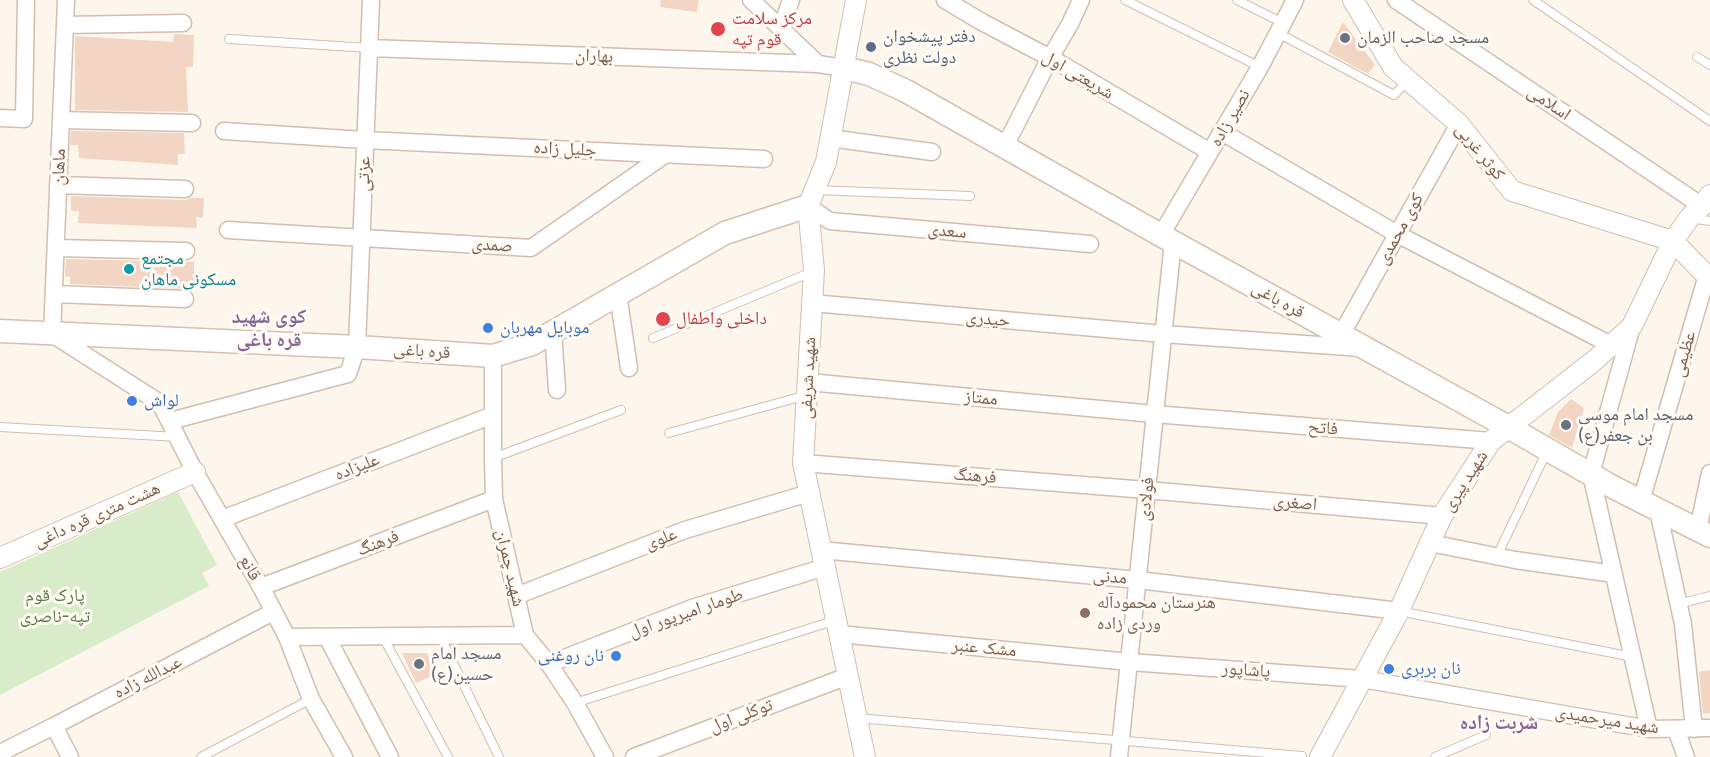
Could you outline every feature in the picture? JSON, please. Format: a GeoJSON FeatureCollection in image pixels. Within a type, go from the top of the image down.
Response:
{"type":"FeatureCollection","features":[{"type":"Feature","properties":{"kind":"main road","name":"قره باغی"},"geometry":{"type":"LineString","coordinates":[[844,68],[869,74],[906,91],[1591,474],[1704,533]]}},
{"type":"Feature","properties":{"kind":"main road","name":"قره باغی"},"geometry":{"type":"LineString","coordinates":[[0,331],[357,347],[493,356],[532,344],[725,232],[811,198]]}},
{"type":"Feature","properties":{"kind":"street"},"geometry":{"type":"LineString","coordinates":[[0,118],[24,119],[26,0]]}},
{"type":"Feature","properties":{"kind":"street","name":"ماهان"},"geometry":{"type":"LineString","coordinates":[[52,334],[66,0]]}},
{"type":"Feature","properties":{"kind":"street","name":"عزتی"},"geometry":{"type":"LineString","coordinates":[[170,421],[348,374],[357,347],[371,0]]}},
{"type":"Feature","properties":{"kind":"street"},"geometry":{"type":"LineString","coordinates":[[751,0],[818,64]]}},
{"type":"Feature","properties":{"kind":"street"},"geometry":{"type":"LineString","coordinates":[[781,28],[791,0]]}},
{"type":"Feature","properties":{"kind":"street","name":"شهید شریفى"},"geometry":{"type":"LineString","coordinates":[[856,0],[826,162],[811,198],[814,270],[803,463],[865,757]]}},
{"type":"Feature","properties":{"kind":"street","name":"شریعتی اول"},"geometry":{"type":"LineString","coordinates":[[945,0],[1050,58],[1210,152]]}},
{"type":"Feature","properties":{"kind":"street"},"geometry":{"type":"LineString","coordinates":[[1005,147],[1082,0]]}},
{"type":"Feature","properties":{"kind":"street","name":"نصیر زاده"},"geometry":{"type":"LineString","coordinates":[[1167,238],[1210,152],[1260,67],[1295,0]]}},
{"type":"Feature","properties":{"kind":"street","name":"کوثر غربی"},"geometry":{"type":"LineString","coordinates":[[1353,0],[1393,67],[1459,124],[1512,191],[1673,241],[1708,277]]}},
{"type":"Feature","properties":{"kind":"street","name":"اسلامی"},"geometry":{"type":"LineString","coordinates":[[1396,0],[1703,210]]}},
{"type":"Feature","properties":{"kind":"street"},"geometry":{"type":"LineString","coordinates":[[65,25],[183,23]]}},
{"type":"Feature","properties":{"kind":"street","name":"بهاران"},"geometry":{"type":"LineString","coordinates":[[369,48],[818,64],[844,68]]}},
{"type":"Feature","properties":{"kind":"street"},"geometry":{"type":"LineString","coordinates":[[61,120],[192,123]]}},
{"type":"Feature","properties":{"kind":"street","name":"کوی محمدی"},"geometry":{"type":"LineString","coordinates":[[1341,335],[1459,124]]}},
{"type":"Feature","properties":{"kind":"street","name":"جلیل زاده"},"geometry":{"type":"LineString","coordinates":[[224,130],[365,140],[764,159]]}},
{"type":"Feature","properties":{"kind":"street"},"geometry":{"type":"LineString","coordinates":[[1222,132],[1397,234],[1611,345]]}},
{"type":"Feature","properties":{"kind":"street"},"geometry":{"type":"LineString","coordinates":[[830,138],[932,152]]}},
{"type":"Feature","properties":{"kind":"street","name":"صمدی"},"geometry":{"type":"LineString","coordinates":[[228,231],[531,248],[666,154]]}},
{"type":"Feature","properties":{"kind":"street"},"geometry":{"type":"LineString","coordinates":[[58,185],[185,189]]}},
{"type":"Feature","properties":{"kind":"street","name":"سعدی"},"geometry":{"type":"LineString","coordinates":[[811,198],[831,221],[1090,244]]}},
{"type":"Feature","properties":{"kind":"street","name":"شهید پیری"},"geometry":{"type":"LineString","coordinates":[[1320,757],[1399,611],[1442,516],[1491,441],[1595,360],[1632,326],[1673,241],[1703,210]]}},
{"type":"Feature","properties":{"kind":"street","name":"فولادی"},"geometry":{"type":"LineString","coordinates":[[1119,757],[1163,334],[1167,238]]}},
{"type":"Feature","properties":{"kind":"street"},"geometry":{"type":"LineString","coordinates":[[56,248],[186,251]]}},
{"type":"Feature","properties":{"kind":"street","name":"عظیمی"},"geometry":{"type":"LineString","coordinates":[[1702,728],[1683,624],[1650,505],[1708,277]]}},
{"type":"Feature","properties":{"kind":"street"},"geometry":{"type":"LineString","coordinates":[[54,294],[185,299]]}},
{"type":"Feature","properties":{"kind":"street"},"geometry":{"type":"LineString","coordinates":[[618,294],[629,368]]}},
{"type":"Feature","properties":{"kind":"street","name":"حیدری"},"geometry":{"type":"LineString","coordinates":[[812,303],[1163,334],[1367,348]]}},
{"type":"Feature","properties":{"kind":"street"},"geometry":{"type":"LineString","coordinates":[[1632,326],[1591,474],[1649,729]]}},
{"type":"Feature","properties":{"kind":"street"},"geometry":{"type":"LineString","coordinates":[[554,331],[557,390]]}},
{"type":"Feature","properties":{"kind":"street","name":"قانع"},"geometry":{"type":"LineString","coordinates":[[52,334],[160,403],[195,472],[287,637],[311,699],[344,757]]}},
{"type":"Feature","properties":{"kind":"street","name":"شهید چمران"},"geometry":{"type":"LineString","coordinates":[[493,356],[494,499],[525,635],[549,664],[575,703],[605,757]]}},
{"type":"Feature","properties":{"kind":"street","name":"ممتاز"},"geometry":{"type":"LineString","coordinates":[[807,389],[1154,414]]}},
{"type":"Feature","properties":{"kind":"street","name":"فاتح"},"geometry":{"type":"LineString","coordinates":[[1154,414],[1491,441]]}},
{"type":"Feature","properties":{"kind":"street","name":"علیزاده"},"geometry":{"type":"LineString","coordinates":[[222,519],[493,415]]}},
{"type":"Feature","properties":{"kind":"street","name":"فرهنگ"},"geometry":{"type":"LineString","coordinates":[[803,463],[1147,490]]}},
{"type":"Feature","properties":{"kind":"street","name":"هشت متری قره داغی"},"geometry":{"type":"LineString","coordinates":[[0,558],[195,472]]}},
{"type":"Feature","properties":{"kind":"street"},"geometry":{"type":"LineString","coordinates":[[1704,533],[1710,473]]}},
{"type":"Feature","properties":{"kind":"street","name":"اصغری"},"geometry":{"type":"LineString","coordinates":[[1147,490],[1442,516]]}},
{"type":"Feature","properties":{"kind":"street","name":"علوی"},"geometry":{"type":"LineString","coordinates":[[516,596],[685,530],[809,493]]}},
{"type":"Feature","properties":{"kind":"street","name":"فرهنگ"},"geometry":{"type":"LineString","coordinates":[[261,587],[494,499]]}},
{"type":"Feature","properties":{"kind":"street"},"geometry":{"type":"LineString","coordinates":[[1430,543],[1614,574]]}},
{"type":"Feature","properties":{"kind":"street","name":"مدنی"},"geometry":{"type":"LineString","coordinates":[[823,559],[1138,579],[1399,611]]}},
{"type":"Feature","properties":{"kind":"street","name":"طومار امیرپور اول"},"geometry":{"type":"LineString","coordinates":[[549,664],[823,559]]}},
{"type":"Feature","properties":{"kind":"street","name":"عبدالله زاده"},"geometry":{"type":"LineString","coordinates":[[0,753],[273,612]]}},
{"type":"Feature","properties":{"kind":"street","name":"مشک عنبر"},"geometry":{"type":"LineString","coordinates":[[837,627],[1130,662]]}},
{"type":"Feature","properties":{"kind":"street"},"geometry":{"type":"LineString","coordinates":[[287,637],[525,635]]}},
{"type":"Feature","properties":{"kind":"street"},"geometry":{"type":"LineString","coordinates":[[327,637],[390,757]]}},
{"type":"Feature","properties":{"kind":"street","name":"پاشاپور"},"geometry":{"type":"LineString","coordinates":[[1130,662],[1362,679]]}},
{"type":"Feature","properties":{"kind":"street","name":"توکلی اول"},"geometry":{"type":"LineString","coordinates":[[634,757],[848,676]]}},
{"type":"Feature","properties":{"kind":"street","name":"شهید میرحمیدی"},"geometry":{"type":"LineString","coordinates":[[1362,679],[1649,729],[1702,728]]}},
{"type":"Feature","properties":{"kind":"street"},"geometry":{"type":"LineString","coordinates":[[54,726],[70,757]]}},
{"type":"Feature","properties":{"kind":"street"},"geometry":{"type":"LineString","coordinates":[[1676,729],[1686,757]]}},
{"type":"Feature","properties":{"kind":"lane"},"geometry":{"type":"LineString","coordinates":[[1125,0],[1260,67]]}},
{"type":"Feature","properties":{"kind":"lane"},"geometry":{"type":"LineString","coordinates":[[1237,0],[1394,95],[1408,80]]}},
{"type":"Feature","properties":{"kind":"lane"},"geometry":{"type":"LineString","coordinates":[[1533,0],[1710,120]]}},
{"type":"Feature","properties":{"kind":"lane"},"geometry":{"type":"LineString","coordinates":[[230,39],[369,48]]}},
{"type":"Feature","properties":{"kind":"lane"},"geometry":{"type":"LineString","coordinates":[[1697,57],[1710,65]]}},
{"type":"Feature","properties":{"kind":"lane"},"geometry":{"type":"LineString","coordinates":[[811,198],[970,196]]}},
{"type":"Feature","properties":{"kind":"lane"},"geometry":{"type":"LineString","coordinates":[[653,338],[814,270]]}},
{"type":"Feature","properties":{"kind":"lane"},"geometry":{"type":"LineString","coordinates":[[669,433],[807,389]]}},
{"type":"Feature","properties":{"kind":"lane"},"geometry":{"type":"LineString","coordinates":[[493,458],[621,410]]}},
{"type":"Feature","properties":{"kind":"lane"},"geometry":{"type":"LineString","coordinates":[[0,427],[178,437]]}},
{"type":"Feature","properties":{"kind":"lane"},"geometry":{"type":"LineString","coordinates":[[1497,556],[1548,449]]}},
{"type":"Feature","properties":{"kind":"lane"},"geometry":{"type":"LineString","coordinates":[[1678,604],[1710,596]]}},
{"type":"Feature","properties":{"kind":"lane"},"geometry":{"type":"LineString","coordinates":[[1399,611],[1633,657]]}},
{"type":"Feature","properties":{"kind":"lane"},"geometry":{"type":"LineString","coordinates":[[575,703],[837,627]]}},
{"type":"Feature","properties":{"kind":"lane"},"geometry":{"type":"LineString","coordinates":[[440,636],[499,757]]}},
{"type":"Feature","properties":{"kind":"lane"},"geometry":{"type":"LineString","coordinates":[[383,637],[448,757]]}},
{"type":"Feature","properties":{"kind":"lane"},"geometry":{"type":"LineString","coordinates":[[201,757],[311,699]]}},
{"type":"Feature","properties":{"kind":"lane"},"geometry":{"type":"LineString","coordinates":[[857,718],[1302,756]]}},
{"type":"Feature","properties":{"kind":"lane"},"geometry":{"type":"LineString","coordinates":[[1435,757],[1486,735]]}},
{"type":"Feature","properties":{"kind":"green space","name":"پارک قوم تپه-ناصری"},"geometry":{"type":"Polygon","coordinates":[[[178,492],[217,565],[202,573],[209,586],[0,695],[0,572],[178,492]]]}},
{"type":"Feature","properties":{"kind":"building"},"geometry":{"type":"Polygon","coordinates":[[[661,0],[699,0],[697,12],[660,7],[661,0]]]}},
{"type":"Feature","properties":{"kind":"building","name":"مسجد صاحب الزمان"},"geometry":{"type":"Polygon","coordinates":[[[1343,22],[1375,65],[1368,74],[1328,52],[1343,22]]]}},
{"type":"Feature","properties":{"kind":"building"},"geometry":{"type":"Polygon","coordinates":[[[174,34],[194,35],[193,67],[186,67],[188,112],[75,110],[75,36],[173,42],[174,34]]]}},
{"type":"Feature","properties":{"kind":"building"},"geometry":{"type":"Polygon","coordinates":[[[71,131],[184,133],[185,154],[178,154],[178,165],[79,158],[78,145],[70,145],[71,131]]]}},
{"type":"Feature","properties":{"kind":"building"},"geometry":{"type":"Polygon","coordinates":[[[71,196],[185,200],[204,198],[203,218],[196,217],[197,228],[78,223],[79,211],[71,211],[71,196]]]}},
{"type":"Feature","properties":{"kind":"building","name":"مجتمع مسکونی ماهان"},"geometry":{"type":"Polygon","coordinates":[[[66,259],[194,262],[194,282],[187,282],[188,289],[70,284],[70,277],[65,276],[66,259]]]}},
{"type":"Feature","properties":{"kind":"building","name":"مسجد امام موسی بن جعفر(ع)"},"geometry":{"type":"Polygon","coordinates":[[[1571,399],[1584,408],[1572,448],[1549,435],[1558,412],[1571,399]]]}},
{"type":"Feature","properties":{"kind":"building","name":"مسجد امام حسین(ع)"},"geometry":{"type":"Polygon","coordinates":[[[402,653],[427,653],[434,675],[416,683],[402,653]]]}},
{"type":"Feature","properties":{"kind":"building"},"geometry":{"type":"Polygon","coordinates":[[[1710,670],[1710,713],[1703,714],[1699,672],[1710,670]]]}},
{"type":"Feature","properties":{"kind":"place","name":"مرکز سلامت قوم تپه"},"geometry":{"type":"Point","coordinates":[718,29]}},
{"type":"Feature","properties":{"kind":"place","name":"مسجد صاحب الزمان"},"geometry":{"type":"Point","coordinates":[1345,38]}},
{"type":"Feature","properties":{"kind":"place","name":"دفتر پیشخوان دولت نظری"},"geometry":{"type":"Point","coordinates":[871,47]}},
{"type":"Feature","properties":{"kind":"place","name":"مجتمع مسکونی ماهان"},"geometry":{"type":"Point","coordinates":[129,269]}},
{"type":"Feature","properties":{"kind":"place","name":"داخلی واطفال"},"geometry":{"type":"Point","coordinates":[663,319]}},
{"type":"Feature","properties":{"kind":"place","name":"موبایل مهربان"},"geometry":{"type":"Point","coordinates":[488,328]}},
{"type":"Feature","properties":{"kind":"place","name":"لواش"},"geometry":{"type":"Point","coordinates":[132,401]}},
{"type":"Feature","properties":{"kind":"place","name":"مسجد امام موسی بن جعفر(ع)"},"geometry":{"type":"Point","coordinates":[1566,425]}},
{"type":"Feature","properties":{"kind":"place","name":"هنرستان محمودآله وردی زاده"},"geometry":{"type":"Point","coordinates":[1085,613]}},
{"type":"Feature","properties":{"kind":"place","name":"نان روغنی"},"geometry":{"type":"Point","coordinates":[616,656]}},
{"type":"Feature","properties":{"kind":"place","name":"مسجد امام حسین(ع)"},"geometry":{"type":"Point","coordinates":[419,664]}},
{"type":"Feature","properties":{"kind":"place","name":"نان بربری"},"geometry":{"type":"Point","coordinates":[1389,669]}},
{"type":"Feature","properties":{"kind":"district","name":"کوی شهید قره باغی"},"geometry":{"type":"Point","coordinates":[269,328]}},
{"type":"Feature","properties":{"kind":"district","name":"شربت زاده"},"geometry":{"type":"Point","coordinates":[1499,723]}}]}
